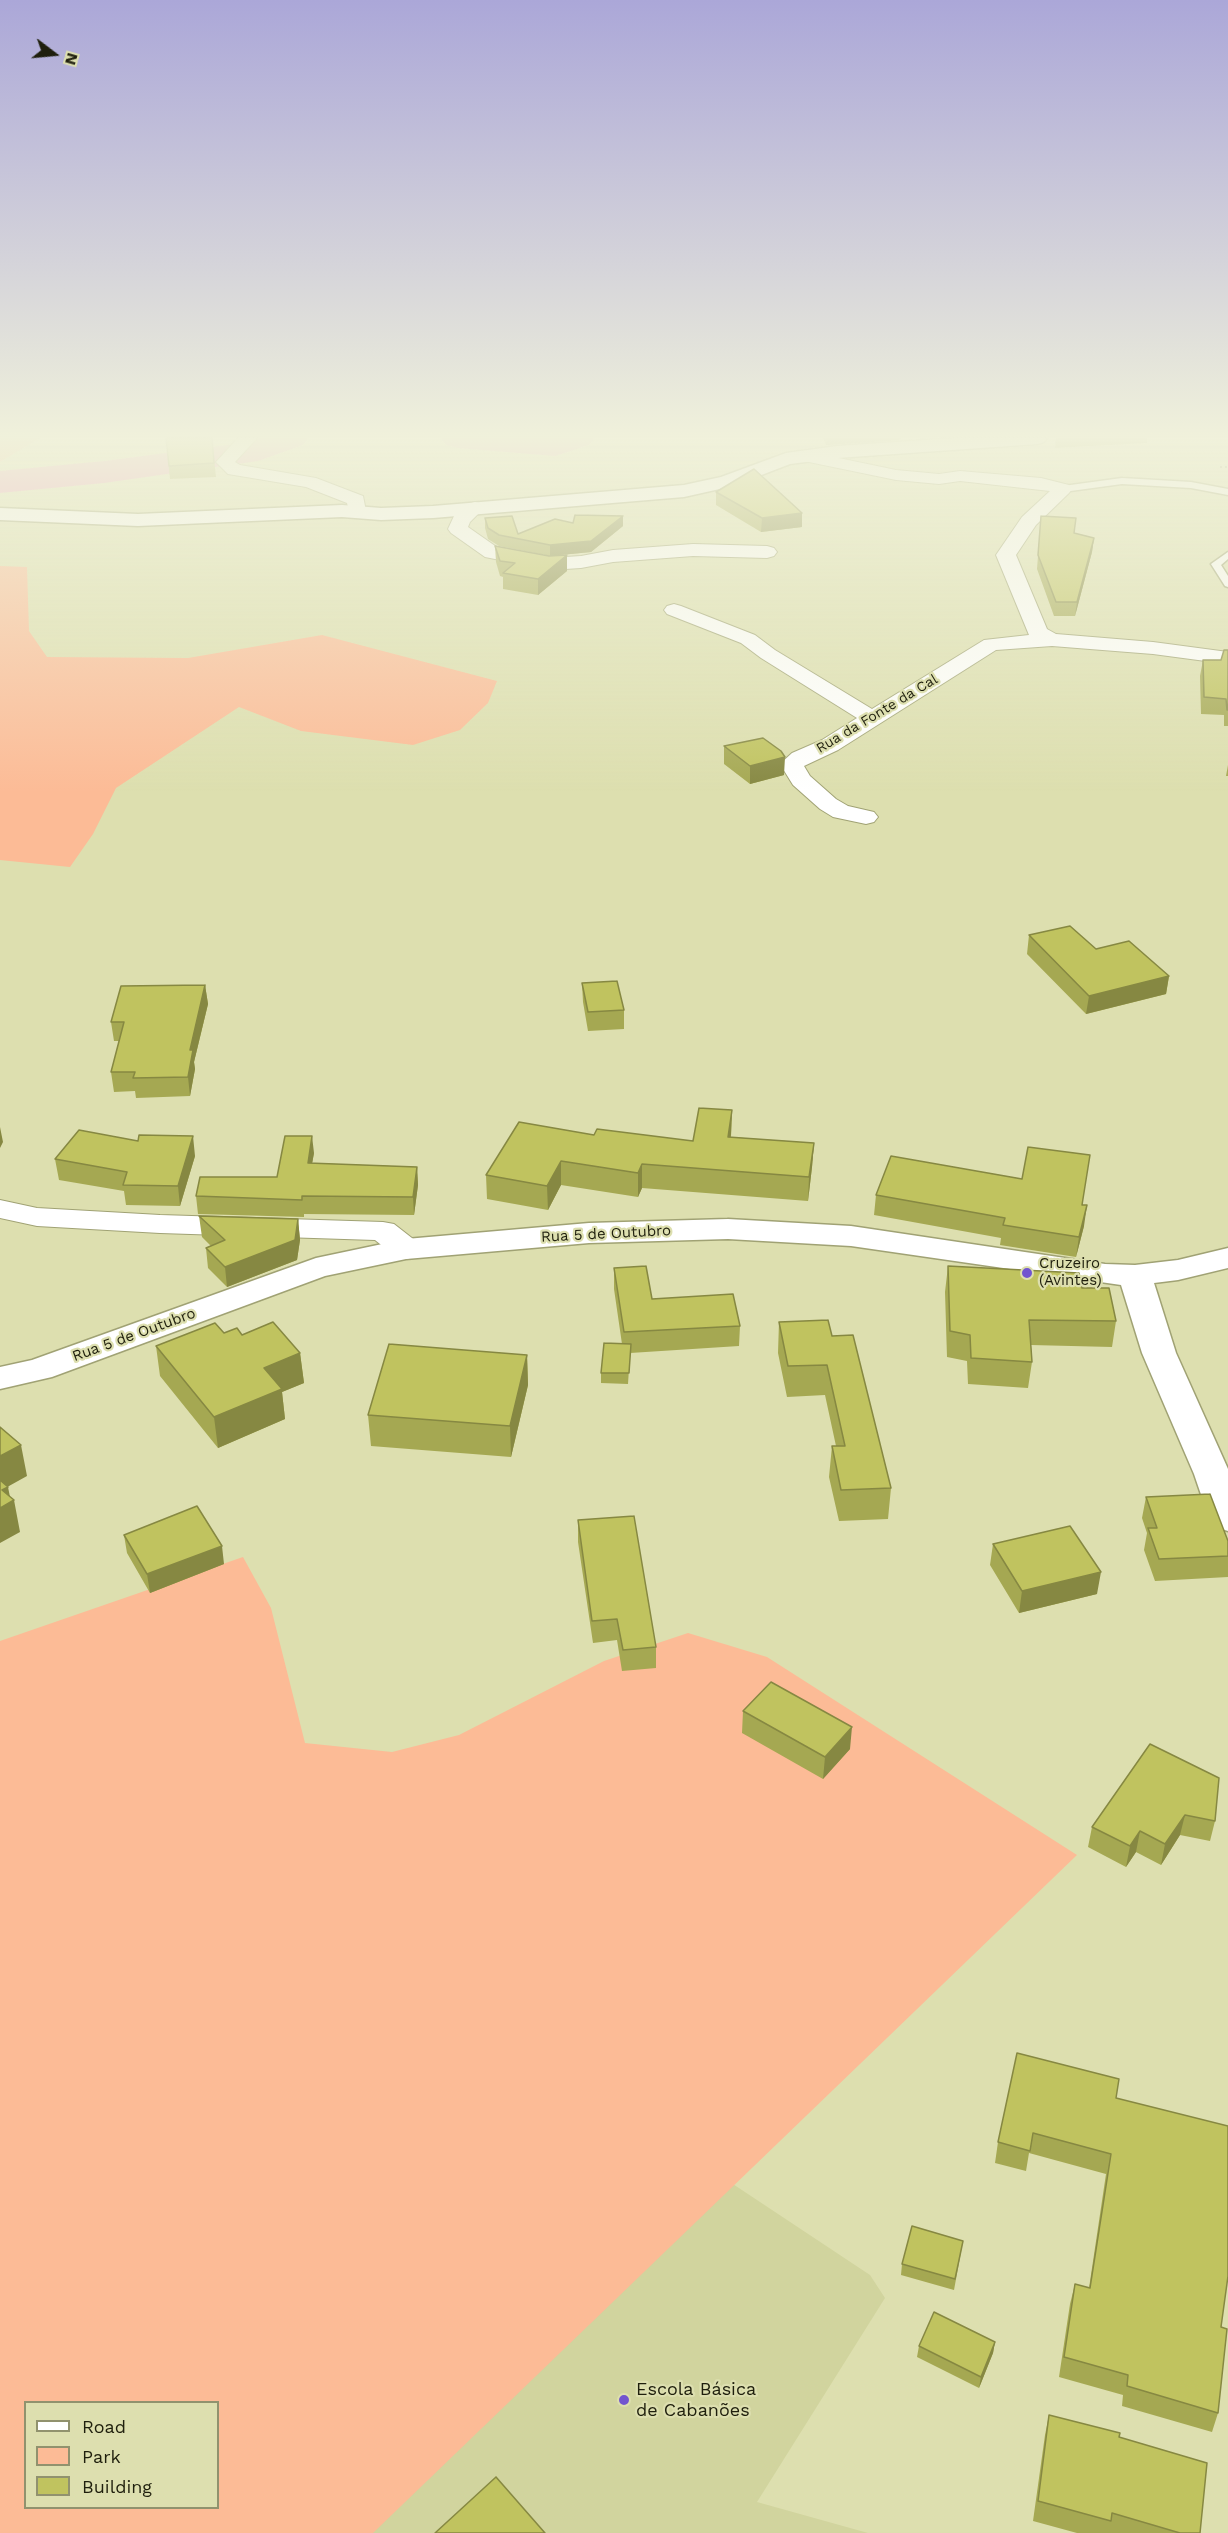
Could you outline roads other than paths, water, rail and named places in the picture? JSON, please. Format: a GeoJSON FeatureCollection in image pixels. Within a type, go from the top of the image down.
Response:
{"type":"FeatureCollection","features":[{"type":"Feature","properties":{"kind":"street"},"geometry":{"type":"LineString","coordinates":[[509,556],[550,564],[581,562],[612,556]]}},
{"type":"Feature","properties":{"kind":"street"},"geometry":{"type":"LineString","coordinates":[[1006,556],[1038,633],[1052,640]]}},
{"type":"Feature","properties":{"kind":"street"},"geometry":{"type":"LineString","coordinates":[[674,610],[748,639],[768,654],[872,718]]}},
{"type":"Feature","properties":{"kind":"street","name":"Rua da Fonte da Cal"},"geometry":{"type":"LineString","coordinates":[[866,817],[841,812],[828,804],[801,780],[792,765],[800,758],[830,745],[992,644],[1052,640],[1153,648],[1228,658]]}},
{"type":"Feature","properties":{"kind":"street"},"geometry":{"type":"LineString","coordinates":[[0,1209],[48,1218],[383,1231],[406,1249]]}},
{"type":"Feature","properties":{"kind":"street","name":"Rua 5 de Outubro"},"geometry":{"type":"LineString","coordinates":[[0,1378],[40,1369],[316,1268],[406,1249],[589,1233],[728,1229],[851,1236],[1105,1274],[1135,1275],[1178,1270],[1228,1258]]}},
{"type":"Feature","properties":{"kind":"street"},"geometry":{"type":"LineString","coordinates":[[1148,1320],[1178,1270]]}},
{"type":"Feature","properties":{"kind":"street"},"geometry":{"type":"LineString","coordinates":[[1135,1275],[1159,1353],[1212,1474],[1228,1518]]}},
{"type":"Feature","properties":{"kind":"lane"},"geometry":{"type":"LineString","coordinates":[[1226,556],[1216,564],[1228,584]]}},
{"type":"Feature","properties":{"kind":"place","name":"Cruzeiro (Avintes)"},"geometry":{"type":"Point","coordinates":[1027,1273]}},
{"type":"Feature","properties":{"kind":"place","name":"Escola Básica de Cabanões"},"geometry":{"type":"Point","coordinates":[624,2400]}}]}
